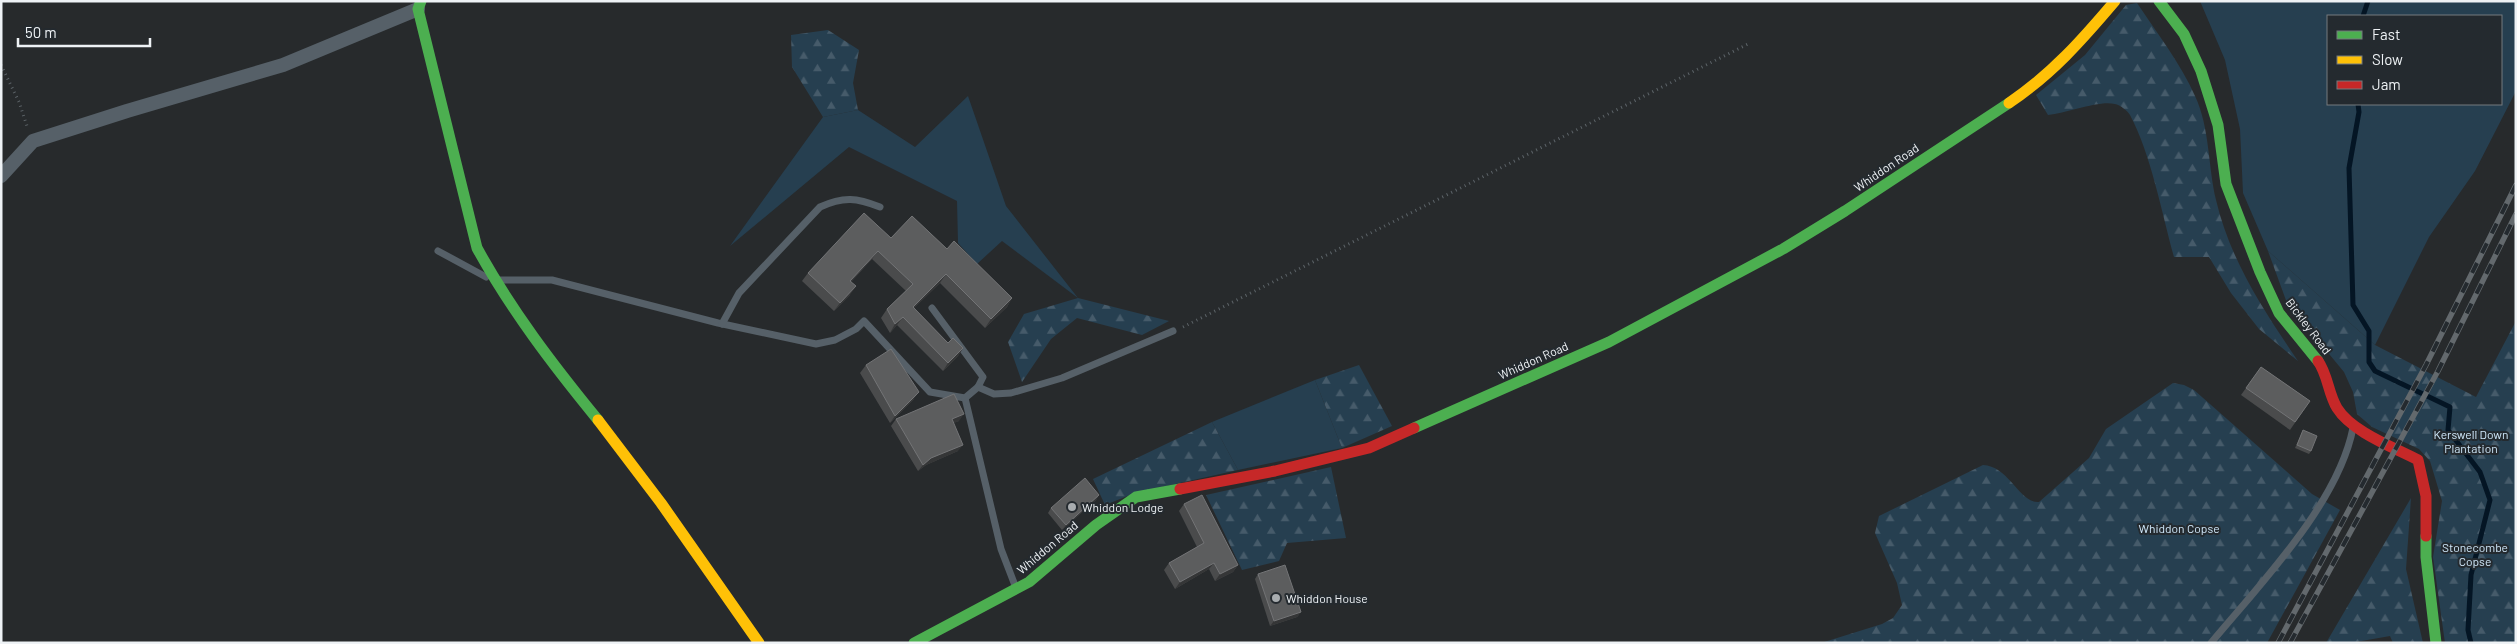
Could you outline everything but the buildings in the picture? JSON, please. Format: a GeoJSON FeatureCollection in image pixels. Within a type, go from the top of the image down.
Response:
{"type":"FeatureCollection","features":[{"type":"Feature","properties":{"kind":"street","name":"Whiddon Road"},"geometry":{"type":"LineString","coordinates":[[914,643],[1029,582],[1096,525],[1136,496],[1275,471],[1369,448],[1608,342],[1740,272],[1845,211],[2028,90],[2074,50],[2115,1]]}},
{"type":"Feature","properties":{"kind":"street","name":"Bickley Road"},"geometry":{"type":"LineString","coordinates":[[2159,1],[2184,34],[2201,71],[2218,125],[2226,184],[2264,281],[2279,313],[2323,368],[2337,408],[2361,431],[2418,460],[2426,496],[2426,557],[2436,643]]}},
{"type":"Feature","properties":{"kind":"street"},"geometry":{"type":"LineString","coordinates":[[1,176],[33,141],[127,110],[283,65],[420,5],[477,248],[493,280],[528,332],[628,458],[759,643]]}},
{"type":"Feature","properties":{"kind":"lane"},"geometry":{"type":"LineString","coordinates":[[722,324],[739,293],[820,207],[836,199],[860,199],[880,207]]}},
{"type":"Feature","properties":{"kind":"lane"},"geometry":{"type":"LineString","coordinates":[[438,251],[456,263],[493,280],[552,280],[722,324],[816,344],[835,340],[856,329],[864,321],[930,392],[965,398],[978,387],[982,377],[932,308]]}},
{"type":"Feature","properties":{"kind":"lane"},"geometry":{"type":"LineString","coordinates":[[978,387],[994,394],[1012,393],[1062,378],[1173,331]]}},
{"type":"Feature","properties":{"kind":"lane"},"geometry":{"type":"LineString","coordinates":[[965,398],[1001,549],[1016,588]]}},
{"type":"Feature","properties":{"kind":"lane"},"geometry":{"type":"LineString","coordinates":[[2211,643],[2261,583],[2311,518],[2348,453],[2354,424]]}},
{"type":"Feature","properties":{"kind":"path"},"geometry":{"type":"LineString","coordinates":[[1173,331],[1748,44]]}},
{"type":"Feature","properties":{"kind":"path"},"geometry":{"type":"LineString","coordinates":[[1,65],[19,102],[33,141]]}},
{"type":"Feature","properties":{"kind":"green space"},"geometry":{"type":"Polygon","coordinates":[[[2200,1],[2516,1],[2516,91],[2475,171],[2429,237],[2375,345],[2268,251],[2243,193],[2240,129],[2225,60],[2200,1]]]}},
{"type":"Feature","properties":{"kind":"green space"},"geometry":{"type":"Polygon","coordinates":[[[2137,3],[2176,60],[2195,96],[2206,134],[2216,200],[2230,243],[2261,304],[2298,361],[2259,329],[2231,293],[2209,257],[2174,257],[2150,166],[2128,112],[2117,105],[2108,103],[2048,115],[2036,95],[2085,55],[2126,5],[2137,3]]]}},
{"type":"Feature","properties":{"kind":"green space"},"geometry":{"type":"Polygon","coordinates":[[[828,30],[859,50],[853,83],[858,110],[823,117],[792,67],[791,35],[828,30]]]}},
{"type":"Feature","properties":{"kind":"green space"},"geometry":{"type":"Polygon","coordinates":[[[968,96],[1006,206],[1078,298],[1002,241],[977,264],[958,243],[957,201],[849,147],[730,246],[823,117],[858,110],[915,147],[968,96]]]}},
{"type":"Feature","properties":{"kind":"green space","name":"Kerswell Down Plantation"},"geometry":{"type":"Polygon","coordinates":[[[2268,251],[2375,345],[2476,397],[2516,321],[2516,643],[2445,643],[2433,557],[2442,501],[2430,461],[2419,449],[2372,427],[2357,414],[2353,392],[2344,372],[2287,303],[2268,251]]]}},
{"type":"Feature","properties":{"kind":"green space"},"geometry":{"type":"Polygon","coordinates":[[[1078,298],[1169,321],[1142,335],[1077,318],[1051,339],[1022,382],[1008,342],[1024,314],[1078,298]]]}},
{"type":"Feature","properties":{"kind":"green space"},"geometry":{"type":"Polygon","coordinates":[[[1359,365],[1392,426],[1342,448],[1315,380],[1359,365]]]}},
{"type":"Feature","properties":{"kind":"green space"},"geometry":{"type":"Polygon","coordinates":[[[1315,380],[1342,448],[1238,470],[1212,422],[1315,380]]]}},
{"type":"Feature","properties":{"kind":"green space","name":"Whiddon Copse"},"geometry":{"type":"Polygon","coordinates":[[[2173,383],[2184,385],[2194,390],[2312,494],[2340,510],[2267,643],[1821,643],[1882,624],[1893,618],[1902,605],[1897,583],[1875,533],[1879,516],[1983,465],[2000,471],[2026,497],[2032,501],[2039,502],[2089,458],[2106,429],[2173,383]]]}},
{"type":"Feature","properties":{"kind":"green space"},"geometry":{"type":"Polygon","coordinates":[[[1212,422],[1238,470],[1135,493],[1105,505],[1093,479],[1212,422]]]}},
{"type":"Feature","properties":{"kind":"green space"},"geometry":{"type":"Polygon","coordinates":[[[1331,467],[1346,538],[1287,543],[1279,561],[1242,570],[1206,495],[1331,467]]]}},
{"type":"Feature","properties":{"kind":"green space"},"geometry":{"type":"Polygon","coordinates":[[[2411,498],[2406,569],[2423,643],[2393,643],[2390,636],[2350,643],[2326,643],[2411,498]]]}},
{"type":"Feature","properties":{"kind":"waterway"},"geometry":{"type":"LineString","coordinates":[[2363,15],[2368,1]]}},
{"type":"Feature","properties":{"kind":"waterway"},"geometry":{"type":"LineString","coordinates":[[2358,105],[2359,112],[2349,168],[2353,305],[2369,331],[2369,362],[2375,371],[2450,407],[2448,430],[2480,472],[2490,500],[2471,575],[2468,630],[2471,643]]}},
{"type":"Feature","properties":{"kind":"railway"},"geometry":{"type":"LineString","coordinates":[[2278,643],[2426,365],[2516,185]]}},
{"type":"Feature","properties":{"kind":"railway"},"geometry":{"type":"LineString","coordinates":[[2290,643],[2438,371],[2516,214]]}},
{"type":"Feature","properties":{"kind":"traffic: fast"},"geometry":{"type":"LineString","coordinates":[[421,1],[418,9],[477,248],[533,337],[598,420]]}},
{"type":"Feature","properties":{"kind":"traffic: fast"},"geometry":{"type":"LineString","coordinates":[[2159,1],[2184,34],[2201,71],[2218,125],[2226,184],[2260,272],[2279,313],[2318,361]]}},
{"type":"Feature","properties":{"kind":"traffic: fast"},"geometry":{"type":"LineString","coordinates":[[1414,428],[1609,342],[1783,249],[1845,211],[2009,103]]}},
{"type":"Feature","properties":{"kind":"traffic: fast"},"geometry":{"type":"LineString","coordinates":[[914,643],[1029,582],[1096,525],[1136,497],[1180,489]]}},
{"type":"Feature","properties":{"kind":"traffic: fast"},"geometry":{"type":"LineString","coordinates":[[2426,536],[2426,557],[2436,643]]}},
{"type":"Feature","properties":{"kind":"traffic: slow"},"geometry":{"type":"LineString","coordinates":[[2009,103],[2025,92],[2066,56],[2115,1]]}},
{"type":"Feature","properties":{"kind":"traffic: slow"},"geometry":{"type":"LineString","coordinates":[[598,420],[661,503],[759,643]]}},
{"type":"Feature","properties":{"kind":"traffic: jam"},"geometry":{"type":"LineString","coordinates":[[2318,361],[2324,372],[2334,402],[2344,417],[2363,432],[2418,460],[2426,496],[2426,536]]}},
{"type":"Feature","properties":{"kind":"traffic: jam"},"geometry":{"type":"LineString","coordinates":[[1180,489],[1275,471],[1369,448],[1414,428]]}},
{"type":"Feature","properties":{"kind":"place","name":"Whiddon Lodge"},"geometry":{"type":"Point","coordinates":[1072,507]}},
{"type":"Feature","properties":{"kind":"place","name":"Whiddon House"},"geometry":{"type":"Point","coordinates":[1276,598]}},
{"type":"Feature","properties":{"kind":"park label","name":"Stonecombe Copse"},"geometry":{"type":"Point","coordinates":[2475,554]}}]}
